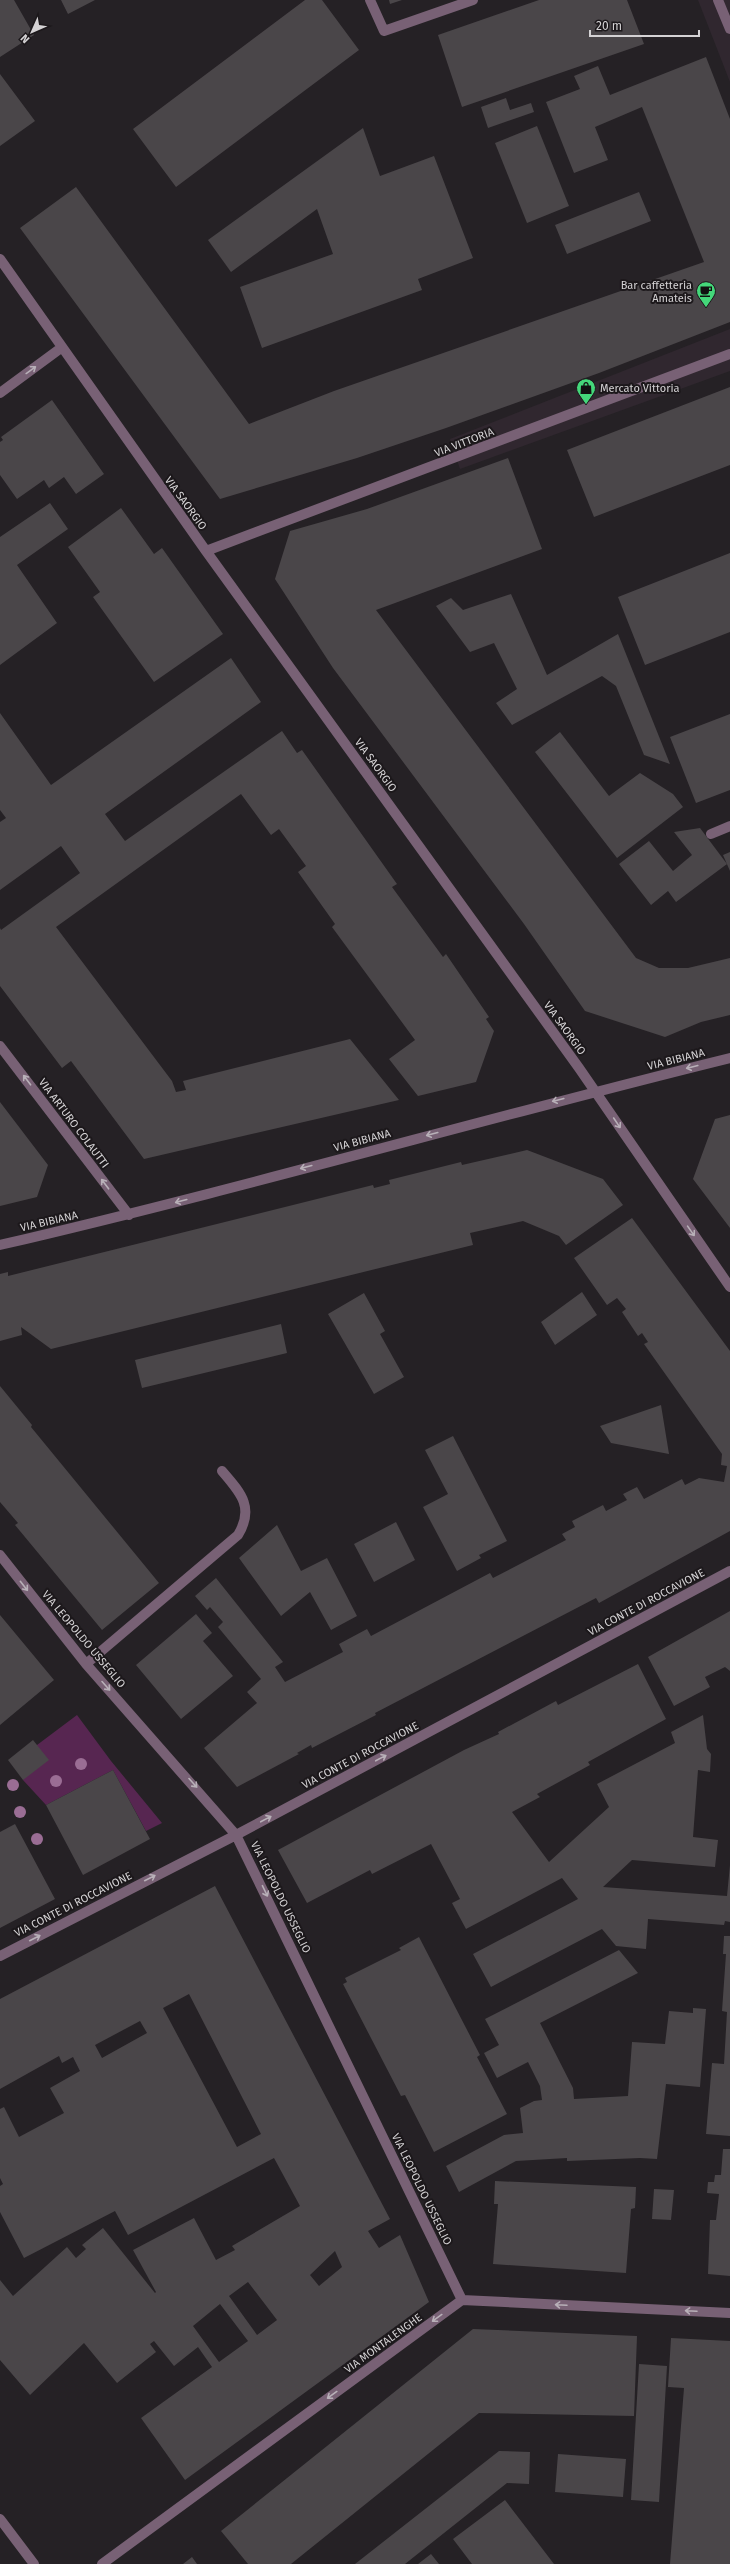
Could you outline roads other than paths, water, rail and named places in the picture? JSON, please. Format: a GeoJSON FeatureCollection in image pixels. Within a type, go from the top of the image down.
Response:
{"type":"FeatureCollection","features":[{"type":"Feature","properties":{"kind":"street"},"geometry":{"type":"LineString","coordinates":[[370,0],[384,31],[473,0]]}},
{"type":"Feature","properties":{"kind":"street"},"geometry":{"type":"LineString","coordinates":[[718,0],[730,29]]}},
{"type":"Feature","properties":{"kind":"street","name":"VIA SAORGIO"},"geometry":{"type":"LineString","coordinates":[[0,259],[61,348],[206,551],[596,1091],[730,1287]]}},
{"type":"Feature","properties":{"kind":"street"},"geometry":{"type":"LineString","coordinates":[[0,393],[61,348]]}},
{"type":"Feature","properties":{"kind":"street","name":"VIA VITTORIA"},"geometry":{"type":"LineString","coordinates":[[206,551],[730,354]]}},
{"type":"Feature","properties":{"kind":"street"},"geometry":{"type":"LineString","coordinates":[[711,834],[730,826]]}},
{"type":"Feature","properties":{"kind":"street","name":"VIA ARTURO COLAUTTI"},"geometry":{"type":"LineString","coordinates":[[0,1046],[129,1215]]}},
{"type":"Feature","properties":{"kind":"street","name":"VIA BIBIANA"},"geometry":{"type":"LineString","coordinates":[[0,1245],[129,1215],[596,1091],[730,1058]]}},
{"type":"Feature","properties":{"kind":"street"},"geometry":{"type":"LineString","coordinates":[[86,1664],[238,1535],[245,1517],[246,1506],[242,1495],[222,1471]]}},
{"type":"Feature","properties":{"kind":"street","name":"VIA LEOPOLDO USSEGLIO"},"geometry":{"type":"LineString","coordinates":[[0,1555],[86,1664],[236,1835],[462,2300]]}},
{"type":"Feature","properties":{"kind":"street","name":"VIA CONTE DI ROCCAVIONE"},"geometry":{"type":"LineString","coordinates":[[0,1956],[236,1835],[730,1571]]}},
{"type":"Feature","properties":{"kind":"street"},"geometry":{"type":"LineString","coordinates":[[462,2300],[730,2313]]}},
{"type":"Feature","properties":{"kind":"street","name":"VIA MONTALENGHE"},"geometry":{"type":"LineString","coordinates":[[102,2564],[462,2300]]}},
{"type":"Feature","properties":{"kind":"street"},"geometry":{"type":"LineString","coordinates":[[0,2519],[34,2564]]}},
{"type":"Feature","properties":{"kind":"place","name":"Bar caffetteria Amateis"},"geometry":{"type":"Point","coordinates":[706,308]}},
{"type":"Feature","properties":{"kind":"place","name":"Mercato Vittoria"},"geometry":{"type":"Point","coordinates":[586,405]}}]}
